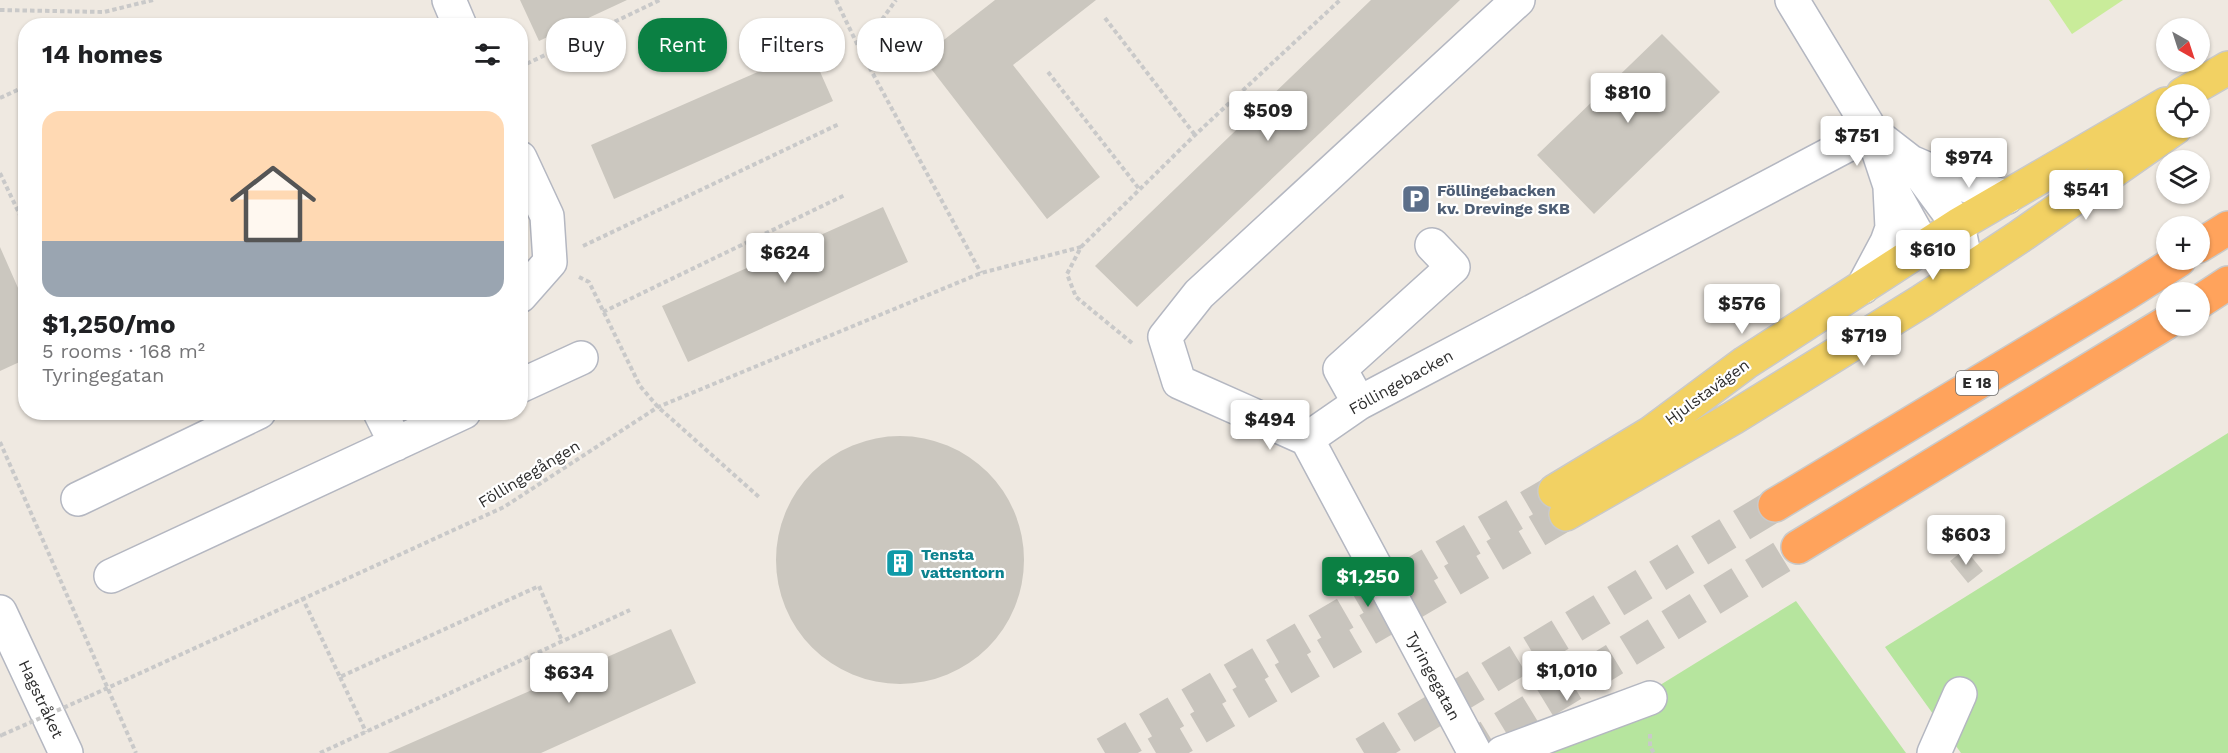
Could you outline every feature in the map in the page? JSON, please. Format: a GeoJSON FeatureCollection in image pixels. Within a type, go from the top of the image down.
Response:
{"type":"FeatureCollection","features":[{"type":"Feature","properties":{"kind":"highway"},"geometry":{"type":"LineString","coordinates":[[2210,239],[2228,228]]}},
{"type":"Feature","properties":{"kind":"highway","name":"E 18"},"geometry":{"type":"LineString","coordinates":[[1775,506],[2163,270]]}},
{"type":"Feature","properties":{"kind":"highway"},"geometry":{"type":"LineString","coordinates":[[2210,295],[2228,283]]}},
{"type":"Feature","properties":{"kind":"highway"},"geometry":{"type":"LineString","coordinates":[[1798,547],[2156,329]]}},
{"type":"Feature","properties":{"kind":"main road"},"geometry":{"type":"LineString","coordinates":[[2200,84],[2228,68]]}},
{"type":"Feature","properties":{"kind":"main road"},"geometry":{"type":"LineString","coordinates":[[2210,103],[2228,91]]}},
{"type":"Feature","properties":{"kind":"main road","name":"Hjulstavägen"},"geometry":{"type":"LineString","coordinates":[[2156,110],[1958,225],[1745,363],[1561,502],[1733,418],[1967,271],[2160,138]]}},
{"type":"Feature","properties":{"kind":"street"},"geometry":{"type":"LineString","coordinates":[[449,0],[457,18]]}},
{"type":"Feature","properties":{"kind":"street"},"geometry":{"type":"LineString","coordinates":[[1307,439],[1179,382],[1165,338],[1199,294],[1518,0]]}},
{"type":"Feature","properties":{"kind":"street"},"geometry":{"type":"LineString","coordinates":[[1792,0],[1872,132],[1890,186],[1924,247],[1967,271]]}},
{"type":"Feature","properties":{"kind":"street"},"geometry":{"type":"LineString","coordinates":[[1872,132],[1912,163],[1964,185],[2007,197]]}},
{"type":"Feature","properties":{"kind":"street","name":"Föllingebacken"},"geometry":{"type":"LineString","coordinates":[[1307,439],[1359,403],[1872,132]]}},
{"type":"Feature","properties":{"kind":"street"},"geometry":{"type":"LineString","coordinates":[[1912,163],[1958,225],[1967,271]]}},
{"type":"Feature","properties":{"kind":"street"},"geometry":{"type":"LineString","coordinates":[[528,175],[547,216],[550,262],[528,287]]}},
{"type":"Feature","properties":{"kind":"street"},"geometry":{"type":"LineString","coordinates":[[1863,287],[1892,228],[1890,186]]}},
{"type":"Feature","properties":{"kind":"street"},"geometry":{"type":"LineString","coordinates":[[1359,403],[1340,369],[1453,267],[1432,245]]}},
{"type":"Feature","properties":{"kind":"street"},"geometry":{"type":"LineString","coordinates":[[528,382],[581,358]]}},
{"type":"Feature","properties":{"kind":"street"},"geometry":{"type":"LineString","coordinates":[[78,499],[242,420]]}},
{"type":"Feature","properties":{"kind":"street"},"geometry":{"type":"LineString","coordinates":[[384,420],[396,444]]}},
{"type":"Feature","properties":{"kind":"street"},"geometry":{"type":"LineString","coordinates":[[111,576],[447,420]]}},
{"type":"Feature","properties":{"kind":"street","name":"Tyringegatan"},"geometry":{"type":"LineString","coordinates":[[1307,439],[1475,753]]}},
{"type":"Feature","properties":{"kind":"street","name":"Hagstråket"},"geometry":{"type":"LineString","coordinates":[[0,612],[66,753]]}},
{"type":"Feature","properties":{"kind":"street"},"geometry":{"type":"LineString","coordinates":[[1934,753],[1960,694]]}},
{"type":"Feature","properties":{"kind":"street"},"geometry":{"type":"LineString","coordinates":[[1502,753],[1650,698]]}},
{"type":"Feature","properties":{"kind":"path"},"geometry":{"type":"LineString","coordinates":[[0,10],[104,12],[153,0]]}},
{"type":"Feature","properties":{"kind":"path"},"geometry":{"type":"LineString","coordinates":[[528,63],[660,0]]}},
{"type":"Feature","properties":{"kind":"path"},"geometry":{"type":"LineString","coordinates":[[836,0],[857,44]]}},
{"type":"Feature","properties":{"kind":"path"},"geometry":{"type":"LineString","coordinates":[[883,18],[896,0]]}},
{"type":"Feature","properties":{"kind":"path"},"geometry":{"type":"LineString","coordinates":[[1136,346],[1076,297],[1067,274],[1081,248],[1195,135],[1340,0]]}},
{"type":"Feature","properties":{"kind":"path"},"geometry":{"type":"LineString","coordinates":[[1105,18],[1195,135]]}},
{"type":"Feature","properties":{"kind":"path"},"geometry":{"type":"LineString","coordinates":[[872,72],[981,273]]}},
{"type":"Feature","properties":{"kind":"path"},"geometry":{"type":"LineString","coordinates":[[1048,72],[1140,190]]}},
{"type":"Feature","properties":{"kind":"path"},"geometry":{"type":"LineString","coordinates":[[0,98],[18,90]]}},
{"type":"Feature","properties":{"kind":"path"},"geometry":{"type":"LineString","coordinates":[[550,262],[839,124]]}},
{"type":"Feature","properties":{"kind":"path"},"geometry":{"type":"LineString","coordinates":[[0,173],[18,211]]}},
{"type":"Feature","properties":{"kind":"path"},"geometry":{"type":"LineString","coordinates":[[603,312],[844,195]]}},
{"type":"Feature","properties":{"kind":"path","name":"Föllingegången"},"geometry":{"type":"LineString","coordinates":[[1,736],[504,507],[658,407],[981,273],[1081,248]]}},
{"type":"Feature","properties":{"kind":"path"},"geometry":{"type":"LineString","coordinates":[[550,262],[589,282],[640,386],[658,407],[759,497]]}},
{"type":"Feature","properties":{"kind":"path"},"geometry":{"type":"LineString","coordinates":[[0,442],[136,753]]}},
{"type":"Feature","properties":{"kind":"path"},"geometry":{"type":"LineString","coordinates":[[340,677],[538,586],[562,641]]}},
{"type":"Feature","properties":{"kind":"path"},"geometry":{"type":"LineString","coordinates":[[302,597],[366,732]]}},
{"type":"Feature","properties":{"kind":"path"},"geometry":{"type":"LineString","coordinates":[[320,753],[630,610]]}},
{"type":"Feature","properties":{"kind":"path"},"geometry":{"type":"LineString","coordinates":[[1650,747],[1654,753]]}},
{"type":"Feature","properties":{"kind":"green space"},"geometry":{"type":"Polygon","coordinates":[[[2049,0],[2123,0],[2072,34],[2049,0]]]}},
{"type":"Feature","properties":{"kind":"green space"},"geometry":{"type":"Polygon","coordinates":[[[2228,433],[2228,753],[1961,753],[1885,647],[2228,433]]]}},
{"type":"Feature","properties":{"kind":"green space"},"geometry":{"type":"Polygon","coordinates":[[[1796,601],[1906,753],[1550,753],[1796,601]]]}},
{"type":"Feature","properties":{"kind":"building"},"geometry":{"type":"Polygon","coordinates":[[[520,0],[627,0],[588,18],[546,18],[546,38],[539,41],[520,0]]]}},
{"type":"Feature","properties":{"kind":"building"},"geometry":{"type":"Polygon","coordinates":[[[995,0],[1096,0],[1013,65],[1100,177],[1047,219],[934,72],[944,72],[944,40],[995,0]]]}},
{"type":"Feature","properties":{"kind":"building"},"geometry":{"type":"Polygon","coordinates":[[[1371,0],[1460,0],[1137,307],[1095,266],[1371,0]]]}},
{"type":"Feature","properties":{"kind":"building"},"geometry":{"type":"Polygon","coordinates":[[[1662,34],[1720,92],[1594,214],[1537,155],[1662,34]]]}},
{"type":"Feature","properties":{"kind":"building"},"geometry":{"type":"Polygon","coordinates":[[[758,72],[820,72],[833,101],[614,199],[591,145],[758,72]]]}},
{"type":"Feature","properties":{"kind":"building"},"geometry":{"type":"Polygon","coordinates":[[[883,207],[908,262],[688,362],[662,306],[883,207]]]}},
{"type":"Feature","properties":{"kind":"building"},"geometry":{"type":"Polygon","coordinates":[[[0,247],[18,288],[18,363],[0,371],[0,247]]]}},
{"type":"Feature","properties":{"kind":"building","name":"Tensta vattentorn"},"geometry":{"type":"Polygon","coordinates":[[[888,436],[912,436],[936,441],[959,450],[988,472],[1010,501],[1015,512],[1022,536],[1024,560],[1022,584],[1015,608],[1010,619],[988,648],[959,670],[948,675],[912,684],[888,684],[864,679],[841,670],[821,656],[804,639],[790,619],[781,596],[776,572],[776,548],[781,524],[790,501],[804,481],[821,464],[841,450],[864,441],[888,436]]]}},
{"type":"Feature","properties":{"kind":"building"},"geometry":{"type":"Polygon","coordinates":[[[1965,549],[1983,571],[1968,583],[1950,561],[1965,549]]]}},
{"type":"Feature","properties":{"kind":"building"},"geometry":{"type":"Polygon","coordinates":[[[671,629],[696,683],[541,753],[388,753],[671,629]]]}},
{"type":"Feature","properties":{"kind":"tunnel"},"geometry":{"type":"LineString","coordinates":[[1105,753],[1555,491]]}},
{"type":"Feature","properties":{"kind":"tunnel"},"geometry":{"type":"LineString","coordinates":[[1364,753],[1775,505]]}},
{"type":"Feature","properties":{"kind":"tunnel"},"geometry":{"type":"LineString","coordinates":[[1156,753],[1566,514]]}},
{"type":"Feature","properties":{"kind":"tunnel"},"geometry":{"type":"LineString","coordinates":[[1461,753],[1798,547]]}},
{"type":"Feature","properties":{"kind":"place","name":"Föllingebacken kv. Drevinge SKB"},"geometry":{"type":"Point","coordinates":[1416,199]}},
{"type":"Feature","properties":{"kind":"place","name":"Tensta vattentorn"},"geometry":{"type":"Point","coordinates":[900,563]}}]}
